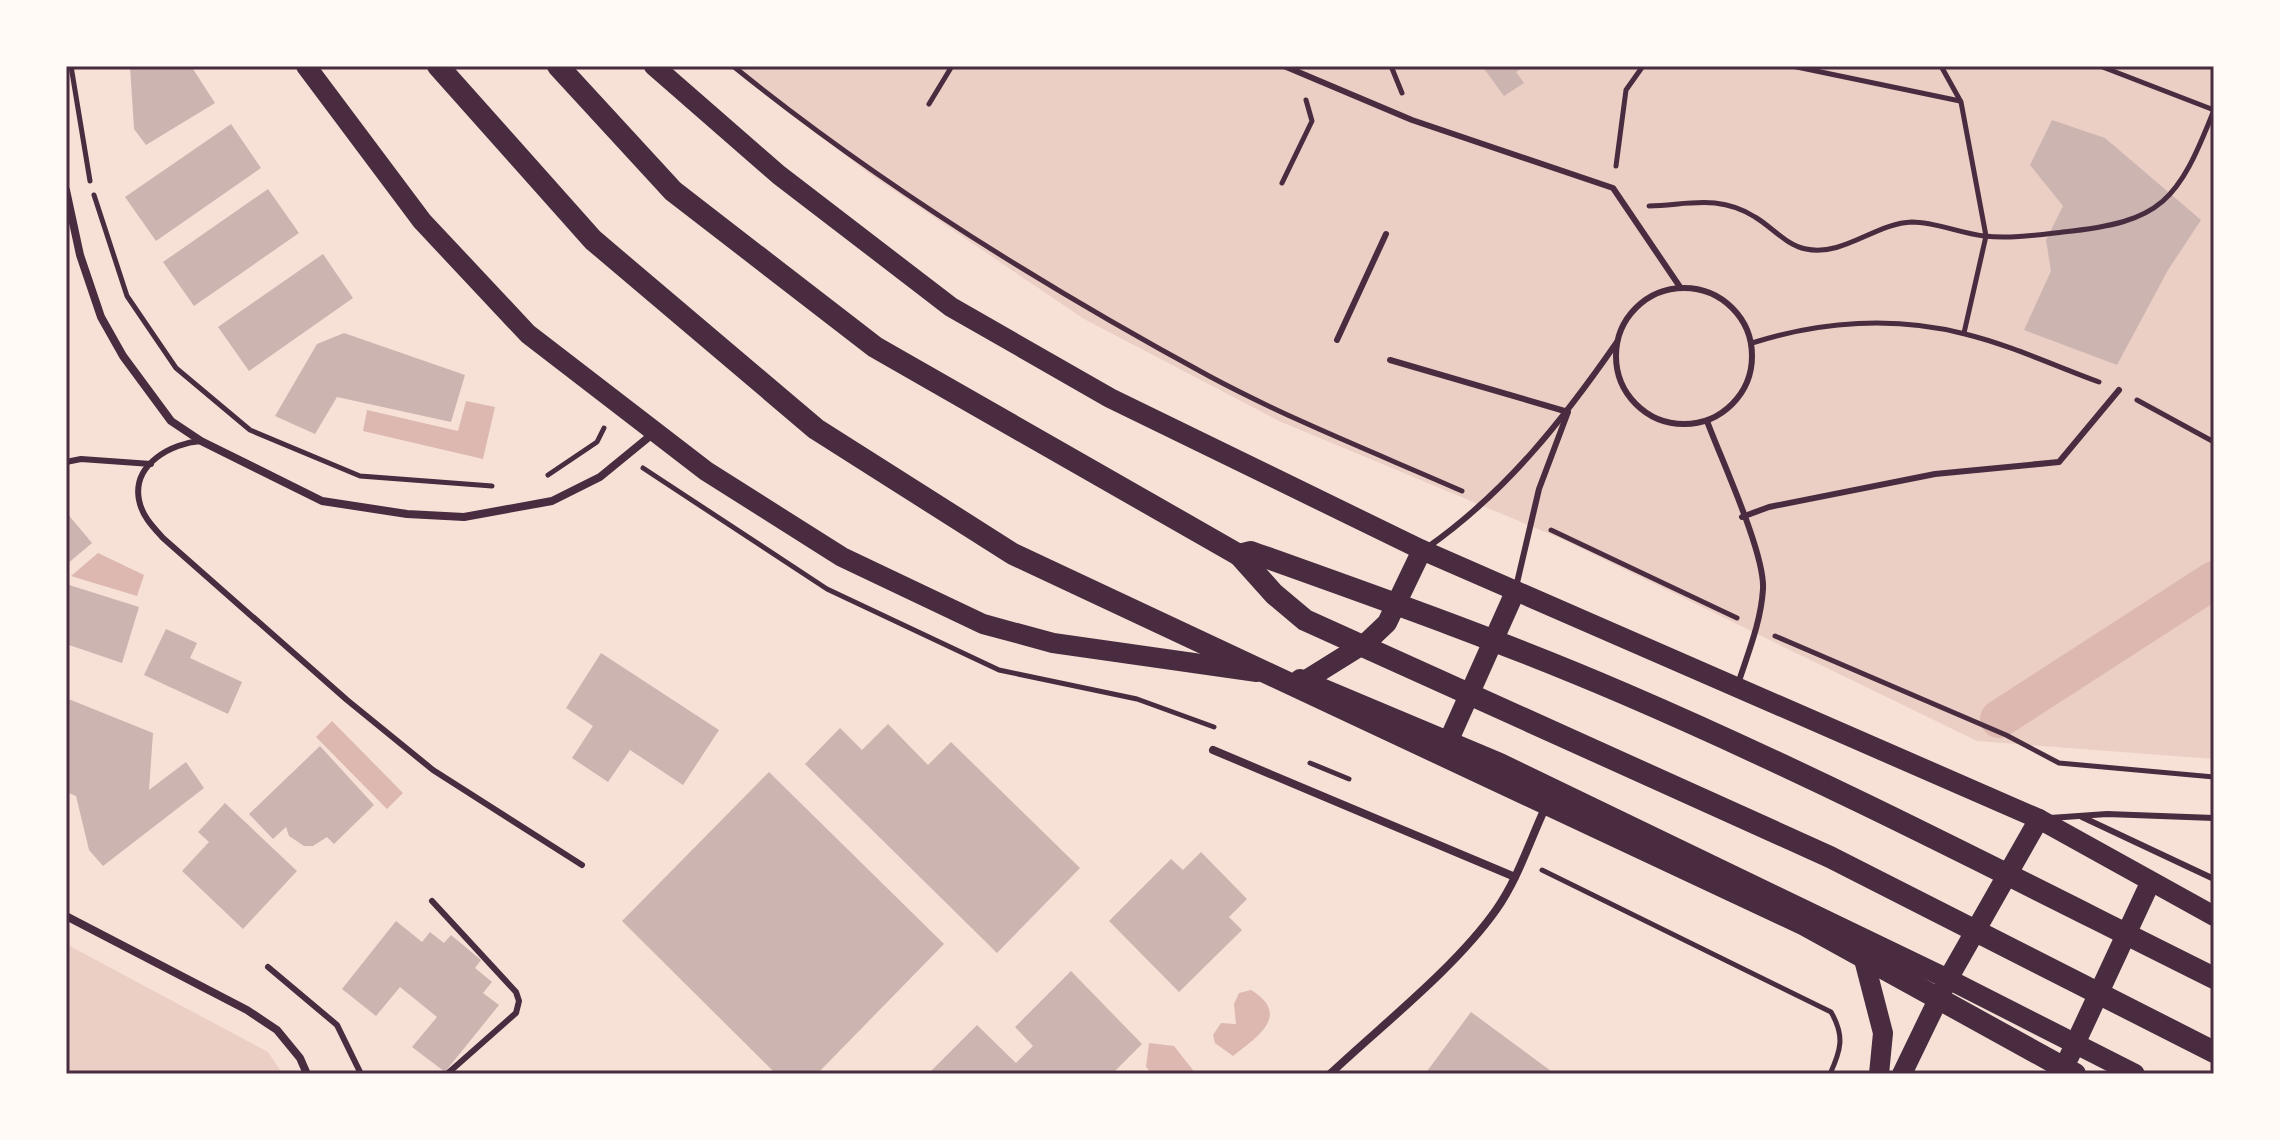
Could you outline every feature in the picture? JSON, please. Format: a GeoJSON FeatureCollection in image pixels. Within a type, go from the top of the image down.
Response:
{"type":"FeatureCollection","features":[{"type":"Feature","properties":{"kind":"highway"},"geometry":{"type":"LineString","coordinates":[[438,66],[593,240],[682,316],[816,429],[1013,554],[1805,925],[2075,1074]]}},
{"type":"Feature","properties":{"kind":"highway"},"geometry":{"type":"LineString","coordinates":[[558,66],[673,191],[875,347],[1239,555],[1274,594],[1305,620],[1830,857],[2214,1052]]}},
{"type":"Feature","properties":{"kind":"highway"},"geometry":{"type":"LineString","coordinates":[[1239,555],[1251,552],[1426,614],[1624,694],[1857,799],[2214,978]]}},
{"type":"Feature","properties":{"kind":"main road"},"geometry":{"type":"LineString","coordinates":[[306,66],[422,221],[528,334],[706,471],[842,557],[983,624],[1053,643],[1306,680],[1553,790],[1948,979],[2135,1074]]}},
{"type":"Feature","properties":{"kind":"main road"},"geometry":{"type":"LineString","coordinates":[[654,66],[779,175],[951,307],[1110,398],[1422,550],[2039,819],[2214,916]]}},
{"type":"Feature","properties":{"kind":"main road"},"geometry":{"type":"LineString","coordinates":[[1306,680],[1367,642],[1387,623],[1422,550]]}},
{"type":"Feature","properties":{"kind":"main road"},"geometry":{"type":"LineString","coordinates":[[1448,742],[1515,592]]}},
{"type":"Feature","properties":{"kind":"main road"},"geometry":{"type":"LineString","coordinates":[[1902,1074],[1948,979],[2039,819]]}},
{"type":"Feature","properties":{"kind":"main road"},"geometry":{"type":"LineString","coordinates":[[2062,1074],[2150,883]]}},
{"type":"Feature","properties":{"kind":"main road"},"geometry":{"type":"LineString","coordinates":[[1858,936],[1883,1033],[1879,1074]]}},
{"type":"Feature","properties":{"kind":"street"},"geometry":{"type":"LineString","coordinates":[[66,194],[80,255],[101,317],[140,381],[171,421],[201,441],[322,501],[407,514],[464,517],[552,501],[600,477],[655,432]]}},
{"type":"Feature","properties":{"kind":"street"},"geometry":{"type":"LineString","coordinates":[[1213,750],[1515,877]]}},
{"type":"Feature","properties":{"kind":"street"},"geometry":{"type":"LineString","coordinates":[[1330,1074],[1469,943],[1496,910],[1515,877],[1553,790]]}},
{"type":"Feature","properties":{"kind":"street"},"geometry":{"type":"LineString","coordinates":[[66,916],[267,1023],[300,1058],[307,1074]]}},
{"type":"Feature","properties":{"kind":"lane"},"geometry":{"type":"LineString","coordinates":[[1284,66],[1412,120],[1613,188],[1680,287]]}},
{"type":"Feature","properties":{"kind":"lane"},"geometry":{"type":"LineString","coordinates":[[1337,340],[1386,234]]}},
{"type":"Feature","properties":{"kind":"lane"},"geometry":{"type":"LineString","coordinates":[[1422,550],[1511,478],[1568,412],[1617,342],[1623,325],[1637,306],[1657,293],[1680,287],[1704,290],[1728,303],[1743,320],[1752,343],[1752,366],[1745,389],[1730,408],[1707,421],[1683,425],[1660,420],[1639,408],[1625,389],[1617,366],[1617,342]]}},
{"type":"Feature","properties":{"kind":"lane"},"geometry":{"type":"LineString","coordinates":[[1390,360],[1568,412]]}},
{"type":"Feature","properties":{"kind":"lane"},"geometry":{"type":"LineString","coordinates":[[1742,517],[1769,507],[1935,474],[2059,462],[2119,390]]}},
{"type":"Feature","properties":{"kind":"lane"},"geometry":{"type":"LineString","coordinates":[[1515,592],[1539,489],[1568,412]]}},
{"type":"Feature","properties":{"kind":"lane"},"geometry":{"type":"LineString","coordinates":[[1707,421],[1756,553],[1763,587],[1757,628],[1737,686]]}},
{"type":"Feature","properties":{"kind":"lane"},"geometry":{"type":"LineString","coordinates":[[201,441],[170,446],[151,464],[142,479],[139,501],[146,519],[163,538],[347,700],[433,770],[582,865]]}},
{"type":"Feature","properties":{"kind":"lane"},"geometry":{"type":"LineString","coordinates":[[66,462],[81,459],[151,464]]}},
{"type":"Feature","properties":{"kind":"lane"},"geometry":{"type":"LineString","coordinates":[[2039,819],[2079,816],[2214,818]]}},
{"type":"Feature","properties":{"kind":"lane"},"geometry":{"type":"LineString","coordinates":[[2079,816],[2214,879]]}},
{"type":"Feature","properties":{"kind":"lane"},"geometry":{"type":"LineString","coordinates":[[432,901],[516,992],[519,1001],[516,1013],[447,1074]]}},
{"type":"Feature","properties":{"kind":"lane"},"geometry":{"type":"LineString","coordinates":[[268,967],[337,1025],[361,1074]]}},
{"type":"Feature","properties":{"kind":"path"},"geometry":{"type":"LineString","coordinates":[[71,66],[85,165],[105,236],[127,296],[176,368],[250,430],[360,476],[501,484]]}},
{"type":"Feature","properties":{"kind":"path"},"geometry":{"type":"LineString","coordinates":[[733,66],[854,157],[1045,283],[1212,377],[1485,501]]}},
{"type":"Feature","properties":{"kind":"path"},"geometry":{"type":"LineString","coordinates":[[929,104],[952,66]]}},
{"type":"Feature","properties":{"kind":"path"},"geometry":{"type":"LineString","coordinates":[[1643,66],[1626,90],[1613,188],[1650,207],[1692,200],[1724,204],[1754,216],[1792,244],[1806,249],[1835,247],[1911,222],[1986,236],[2108,228],[2142,218],[2172,195],[2191,168],[2214,110],[2100,66]]}},
{"type":"Feature","properties":{"kind":"path"},"geometry":{"type":"LineString","coordinates":[[1792,66],[1961,102]]}},
{"type":"Feature","properties":{"kind":"path"},"geometry":{"type":"LineString","coordinates":[[1941,66],[1961,102],[1986,236],[1964,333]]}},
{"type":"Feature","properties":{"kind":"path"},"geometry":{"type":"LineString","coordinates":[[1282,183],[1312,121],[1297,72]]}},
{"type":"Feature","properties":{"kind":"path"},"geometry":{"type":"LineString","coordinates":[[1752,343],[1787,332],[1867,321],[1964,333],[2119,390],[2214,442]]}},
{"type":"Feature","properties":{"kind":"path"},"geometry":{"type":"LineString","coordinates":[[544,478],[597,442],[616,402]]}},
{"type":"Feature","properties":{"kind":"path"},"geometry":{"type":"LineString","coordinates":[[1531,522],[1757,628],[2006,735],[2059,763],[2213,777]]}},
{"type":"Feature","properties":{"kind":"path"},"geometry":{"type":"LineString","coordinates":[[1830,1074],[1842,1048]]}},
{"type":"Feature","properties":{"kind":"shaded area"},"geometry":{"type":"Polygon","coordinates":[[[731,66],[2214,66],[2214,759],[1977,741],[1562,539],[1279,421],[1084,319],[867,172],[731,66]]]}},
{"type":"Feature","properties":{"kind":"shaded area"},"geometry":{"type":"Polygon","coordinates":[[[466,401],[495,407],[483,459],[363,431],[367,410],[458,431],[466,401]]]}},
{"type":"Feature","properties":{"kind":"shaded area"},"geometry":{"type":"Polygon","coordinates":[[[98,553],[144,575],[137,596],[71,576],[98,553]]]}},
{"type":"Feature","properties":{"kind":"shaded area"},"geometry":{"type":"Polygon","coordinates":[[[332,721],[403,793],[387,809],[316,737],[332,721]]]}},
{"type":"Feature","properties":{"kind":"shaded area"},"geometry":{"type":"Polygon","coordinates":[[[66,944],[268,1052],[283,1074],[66,1074],[66,944]]]}},
{"type":"Feature","properties":{"kind":"shaded area"},"geometry":{"type":"Polygon","coordinates":[[[1251,990],[1263,999],[1270,1017],[1260,1033],[1233,1056],[1215,1043],[1213,1035],[1221,1023],[1236,1024],[1234,1004],[1239,993],[1251,990]]]}},
{"type":"Feature","properties":{"kind":"shaded area"},"geometry":{"type":"Polygon","coordinates":[[[1149,1043],[1174,1046],[1196,1074],[1152,1074],[1146,1067],[1149,1043]]]}},
{"type":"Feature","properties":{"kind":"building"},"geometry":{"type":"Polygon","coordinates":[[[130,66],[191,66],[215,103],[146,145],[134,129],[130,66]]]}},
{"type":"Feature","properties":{"kind":"building"},"geometry":{"type":"Polygon","coordinates":[[[1482,66],[1525,66],[1516,72],[1524,83],[1504,96],[1482,66]]]}},
{"type":"Feature","properties":{"kind":"building"},"geometry":{"type":"Polygon","coordinates":[[[2052,120],[2105,138],[2201,220],[2168,270],[2117,365],[2024,330],[2051,271],[2046,240],[2063,206],[2030,165],[2052,120]]]}},
{"type":"Feature","properties":{"kind":"building"},"geometry":{"type":"Polygon","coordinates":[[[231,124],[261,168],[156,241],[125,197],[231,124]]]}},
{"type":"Feature","properties":{"kind":"building"},"geometry":{"type":"Polygon","coordinates":[[[268,189],[299,233],[194,306],[163,262],[268,189]]]}},
{"type":"Feature","properties":{"kind":"building"},"geometry":{"type":"Polygon","coordinates":[[[323,254],[353,298],[249,371],[218,327],[323,254]]]}},
{"type":"Feature","properties":{"kind":"building"},"geometry":{"type":"Polygon","coordinates":[[[344,333],[465,375],[451,422],[337,397],[315,434],[275,416],[317,344],[344,333]]]}},
{"type":"Feature","properties":{"kind":"building"},"geometry":{"type":"Polygon","coordinates":[[[66,512],[92,543],[66,565],[66,512]]]}},
{"type":"Feature","properties":{"kind":"building"},"geometry":{"type":"Polygon","coordinates":[[[66,584],[139,607],[122,663],[66,644],[66,584]]]}},
{"type":"Feature","properties":{"kind":"building"},"geometry":{"type":"Polygon","coordinates":[[[166,629],[197,643],[190,658],[242,682],[228,714],[144,675],[166,629]]]}},
{"type":"Feature","properties":{"kind":"building"},"geometry":{"type":"Polygon","coordinates":[[[601,653],[719,730],[683,785],[630,750],[608,782],[572,758],[593,726],[566,708],[601,653]]]}},
{"type":"Feature","properties":{"kind":"building"},"geometry":{"type":"Polygon","coordinates":[[[66,698],[153,733],[149,790],[186,762],[204,788],[103,866],[89,850],[76,796],[66,792],[66,698]]]}},
{"type":"Feature","properties":{"kind":"building"},"geometry":{"type":"Polygon","coordinates":[[[888,724],[928,765],[951,742],[1080,868],[997,953],[805,764],[840,728],[862,750],[888,724]]]}},
{"type":"Feature","properties":{"kind":"building"},"geometry":{"type":"Polygon","coordinates":[[[320,746],[374,805],[334,844],[327,837],[313,846],[304,846],[289,836],[286,827],[273,839],[249,814],[320,746]]]}},
{"type":"Feature","properties":{"kind":"building"},"geometry":{"type":"Polygon","coordinates":[[[769,772],[944,944],[817,1074],[776,1074],[622,921],[769,772]]]}},
{"type":"Feature","properties":{"kind":"building"},"geometry":{"type":"Polygon","coordinates":[[[225,803],[297,871],[243,929],[182,871],[209,842],[198,832],[225,803]]]}},
{"type":"Feature","properties":{"kind":"building"},"geometry":{"type":"Polygon","coordinates":[[[1201,852],[1247,899],[1229,917],[1242,930],[1179,992],[1109,921],[1171,859],[1183,870],[1201,852]]]}},
{"type":"Feature","properties":{"kind":"building"},"geometry":{"type":"Polygon","coordinates":[[[396,921],[422,942],[430,932],[444,943],[451,935],[481,960],[475,968],[492,982],[483,993],[499,1005],[445,1072],[412,1047],[437,1017],[400,987],[376,1016],[342,989],[396,921]]]}},
{"type":"Feature","properties":{"kind":"building"},"geometry":{"type":"Polygon","coordinates":[[[1071,971],[1142,1044],[1112,1074],[928,1074],[977,1025],[1016,1063],[1033,1046],[1015,1027],[1071,971]]]}},
{"type":"Feature","properties":{"kind":"building"},"geometry":{"type":"Polygon","coordinates":[[[1471,1012],[1555,1074],[1425,1074],[1471,1012]]]}},
{"type":"Feature","properties":{"kind":"waterway"},"geometry":{"type":"LineString","coordinates":[[1999,719],[2214,580]]}}]}
